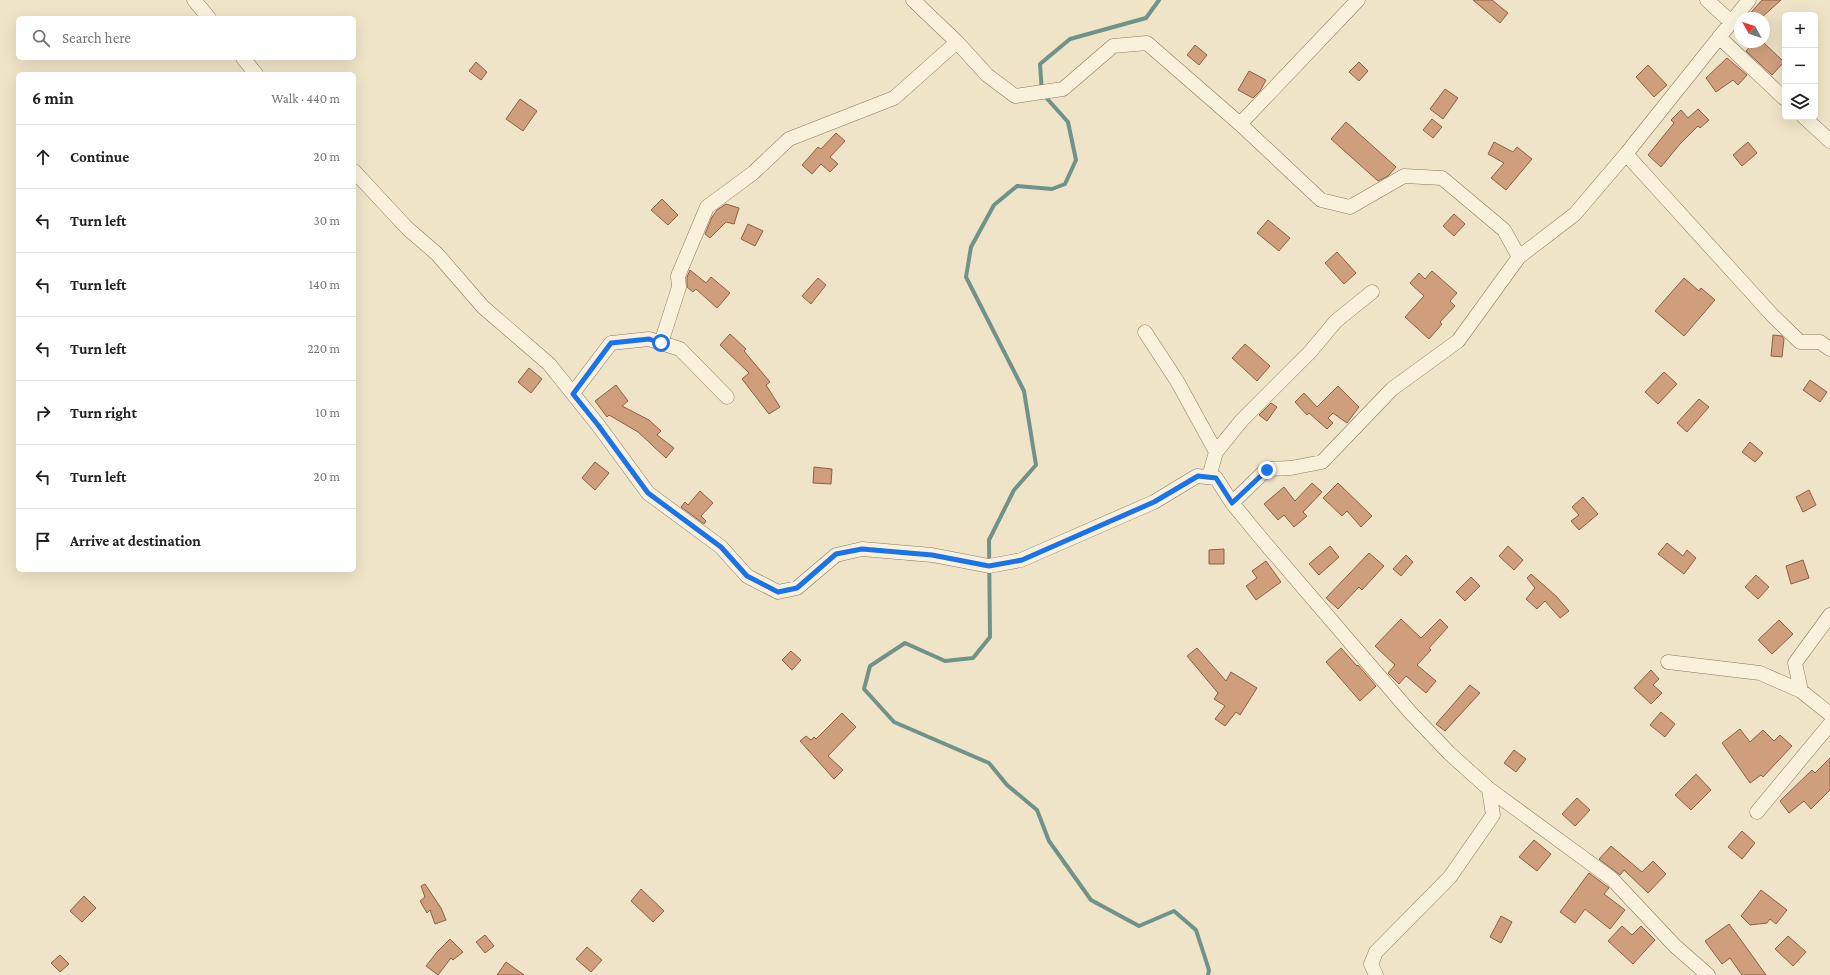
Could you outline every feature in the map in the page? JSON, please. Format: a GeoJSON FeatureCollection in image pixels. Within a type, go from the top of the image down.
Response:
{"type":"FeatureCollection","features":[{"type":"Feature","properties":{"kind":"street"},"geometry":{"type":"LineString","coordinates":[[194,0],[207,16]]}},
{"type":"Feature","properties":{"kind":"street"},"geometry":{"type":"LineString","coordinates":[[912,0],[957,42],[987,75],[1015,96],[1063,89],[1113,46],[1147,43],[1240,124],[1321,200],[1350,207],[1404,176],[1442,178],[1504,230],[1519,257]]}},
{"type":"Feature","properties":{"kind":"street"},"geometry":{"type":"LineString","coordinates":[[1240,124],[1358,0]]}},
{"type":"Feature","properties":{"kind":"street"},"geometry":{"type":"LineString","coordinates":[[1708,0],[1731,22]]}},
{"type":"Feature","properties":{"kind":"street"},"geometry":{"type":"LineString","coordinates":[[1232,503],[1267,470],[1291,468],[1322,462],[1392,389],[1458,341],[1519,257],[1575,214],[1626,154],[1749,0]]}},
{"type":"Feature","properties":{"kind":"street"},"geometry":{"type":"LineString","coordinates":[[1719,37],[1782,96]]}},
{"type":"Feature","properties":{"kind":"street"},"geometry":{"type":"LineString","coordinates":[[661,343],[679,287],[678,276],[707,207],[754,173],[789,139],[894,98],[957,42]]}},
{"type":"Feature","properties":{"kind":"street"},"geometry":{"type":"LineString","coordinates":[[245,60],[254,72]]}},
{"type":"Feature","properties":{"kind":"street"},"geometry":{"type":"LineString","coordinates":[[1807,120],[1830,141]]}},
{"type":"Feature","properties":{"kind":"street"},"geometry":{"type":"LineString","coordinates":[[1626,154],[1773,316],[1800,342],[1820,342],[1830,349]]}},
{"type":"Feature","properties":{"kind":"street"},"geometry":{"type":"LineString","coordinates":[[356,173],[407,228],[437,254],[483,307],[550,364],[598,425],[648,493],[721,547],[747,576],[778,592],[797,588],[836,554],[862,549],[932,555],[989,566],[1022,560],[1154,502],[1198,476],[1216,478],[1232,503],[1410,712],[1450,753],[1489,789],[1612,879],[1675,946],[1708,975]]}},
{"type":"Feature","properties":{"kind":"street"},"geometry":{"type":"LineString","coordinates":[[1209,477],[1216,452],[1242,420],[1310,352],[1336,321],[1372,292]]}},
{"type":"Feature","properties":{"kind":"street"},"geometry":{"type":"LineString","coordinates":[[1145,332],[1177,381],[1216,452]]}},
{"type":"Feature","properties":{"kind":"street"},"geometry":{"type":"LineString","coordinates":[[573,394],[611,343],[649,339],[680,348],[727,397]]}},
{"type":"Feature","properties":{"kind":"street"},"geometry":{"type":"LineString","coordinates":[[1801,691],[1795,663],[1830,615]]}},
{"type":"Feature","properties":{"kind":"street"},"geometry":{"type":"LineString","coordinates":[[1668,662],[1760,674],[1801,691],[1830,714]]}},
{"type":"Feature","properties":{"kind":"street"},"geometry":{"type":"LineString","coordinates":[[1758,812],[1830,724]]}},
{"type":"Feature","properties":{"kind":"street"},"geometry":{"type":"LineString","coordinates":[[1376,975],[1371,964],[1376,952],[1450,877],[1493,815],[1489,789]]}},
{"type":"Feature","properties":{"kind":"building"},"geometry":{"type":"Polygon","coordinates":[[[1473,0],[1492,0],[1508,13],[1500,23],[1473,0]]]}},
{"type":"Feature","properties":{"kind":"building"},"geometry":{"type":"Polygon","coordinates":[[[1762,0],[1781,0],[1768,12],[1751,12],[1762,0]]]}},
{"type":"Feature","properties":{"kind":"building"},"geometry":{"type":"Polygon","coordinates":[[[1195,45],[1207,55],[1199,65],[1187,55],[1195,45]]]}},
{"type":"Feature","properties":{"kind":"building"},"geometry":{"type":"Polygon","coordinates":[[[1749,48],[1769,48],[1782,60],[1782,64],[1772,75],[1746,51],[1749,48]]]}},
{"type":"Feature","properties":{"kind":"building"},"geometry":{"type":"Polygon","coordinates":[[[1727,58],[1747,75],[1738,85],[1733,80],[1716,92],[1706,78],[1727,58]]]}},
{"type":"Feature","properties":{"kind":"building"},"geometry":{"type":"Polygon","coordinates":[[[476,62],[487,72],[481,80],[469,71],[476,62]]]}},
{"type":"Feature","properties":{"kind":"building"},"geometry":{"type":"Polygon","coordinates":[[[1359,62],[1368,71],[1359,81],[1349,72],[1359,62]]]}},
{"type":"Feature","properties":{"kind":"building"},"geometry":{"type":"Polygon","coordinates":[[[1648,65],[1667,85],[1654,97],[1636,77],[1648,65]]]}},
{"type":"Feature","properties":{"kind":"building"},"geometry":{"type":"Polygon","coordinates":[[[1249,71],[1266,80],[1260,91],[1253,98],[1238,90],[1249,71]]]}},
{"type":"Feature","properties":{"kind":"building"},"geometry":{"type":"Polygon","coordinates":[[[1445,89],[1458,98],[1443,119],[1430,109],[1445,89]]]}},
{"type":"Feature","properties":{"kind":"building"},"geometry":{"type":"Polygon","coordinates":[[[520,99],[537,111],[523,131],[506,119],[520,99]]]}},
{"type":"Feature","properties":{"kind":"building"},"geometry":{"type":"Polygon","coordinates":[[[1698,109],[1709,120],[1700,128],[1698,126],[1680,144],[1661,167],[1648,155],[1674,123],[1671,120],[1681,110],[1688,118],[1698,109]]]}},
{"type":"Feature","properties":{"kind":"building"},"geometry":{"type":"Polygon","coordinates":[[[1432,119],[1442,127],[1433,138],[1423,130],[1432,119]]]}},
{"type":"Feature","properties":{"kind":"building"},"geometry":{"type":"Polygon","coordinates":[[[1346,122],[1396,167],[1388,176],[1378,181],[1331,139],[1346,122]]]}},
{"type":"Feature","properties":{"kind":"building"},"geometry":{"type":"Polygon","coordinates":[[[836,133],[845,141],[830,157],[838,164],[830,172],[821,164],[812,174],[802,165],[818,147],[821,149],[836,133]]]}},
{"type":"Feature","properties":{"kind":"building"},"geometry":{"type":"Polygon","coordinates":[[[1494,142],[1513,152],[1517,147],[1532,159],[1506,190],[1491,178],[1504,163],[1488,154],[1494,142]]]}},
{"type":"Feature","properties":{"kind":"building"},"geometry":{"type":"Polygon","coordinates":[[[1748,142],[1757,153],[1742,166],[1733,155],[1748,142]]]}},
{"type":"Feature","properties":{"kind":"building"},"geometry":{"type":"Polygon","coordinates":[[[662,199],[678,215],[668,225],[651,210],[662,199]]]}},
{"type":"Feature","properties":{"kind":"building"},"geometry":{"type":"Polygon","coordinates":[[[726,204],[739,208],[734,224],[726,222],[710,238],[705,234],[712,217],[717,210],[726,204]]]}},
{"type":"Feature","properties":{"kind":"building"},"geometry":{"type":"Polygon","coordinates":[[[1454,214],[1465,224],[1454,236],[1443,226],[1454,214]]]}},
{"type":"Feature","properties":{"kind":"building"},"geometry":{"type":"Polygon","coordinates":[[[1268,220],[1290,238],[1279,251],[1257,233],[1268,220]]]}},
{"type":"Feature","properties":{"kind":"building"},"geometry":{"type":"Polygon","coordinates":[[[748,224],[763,231],[755,246],[741,239],[748,224]]]}},
{"type":"Feature","properties":{"kind":"building"},"geometry":{"type":"Polygon","coordinates":[[[1337,252],[1356,273],[1344,284],[1325,263],[1337,252]]]}},
{"type":"Feature","properties":{"kind":"building"},"geometry":{"type":"Polygon","coordinates":[[[690,270],[706,283],[711,277],[730,293],[717,308],[696,289],[693,292],[687,287],[687,277],[690,270]]]}},
{"type":"Feature","properties":{"kind":"building"},"geometry":{"type":"Polygon","coordinates":[[[1432,271],[1457,293],[1450,301],[1455,306],[1440,322],[1442,324],[1429,339],[1405,317],[1424,296],[1410,283],[1419,273],[1425,279],[1432,271]]]}},
{"type":"Feature","properties":{"kind":"building"},"geometry":{"type":"Polygon","coordinates":[[[818,278],[826,285],[811,304],[802,296],[818,278]]]}},
{"type":"Feature","properties":{"kind":"building"},"geometry":{"type":"Polygon","coordinates":[[[1684,278],[1699,291],[1701,288],[1715,300],[1684,336],[1655,311],[1684,278]]]}},
{"type":"Feature","properties":{"kind":"building"},"geometry":{"type":"Polygon","coordinates":[[[730,334],[746,349],[744,351],[770,382],[766,385],[780,407],[769,414],[742,379],[749,373],[720,345],[730,334]]]}},
{"type":"Feature","properties":{"kind":"building"},"geometry":{"type":"Polygon","coordinates":[[[1773,335],[1782,336],[1784,339],[1782,357],[1771,356],[1773,335]]]}},
{"type":"Feature","properties":{"kind":"building"},"geometry":{"type":"Polygon","coordinates":[[[1245,344],[1270,366],[1257,381],[1232,358],[1245,344]]]}},
{"type":"Feature","properties":{"kind":"building"},"geometry":{"type":"Polygon","coordinates":[[[529,368],[542,379],[531,393],[518,382],[529,368]]]}},
{"type":"Feature","properties":{"kind":"building"},"geometry":{"type":"Polygon","coordinates":[[[1664,372],[1677,384],[1658,404],[1645,392],[1664,372]]]}},
{"type":"Feature","properties":{"kind":"building"},"geometry":{"type":"Polygon","coordinates":[[[1810,380],[1827,392],[1820,402],[1803,390],[1810,380]]]}},
{"type":"Feature","properties":{"kind":"building"},"geometry":{"type":"Polygon","coordinates":[[[616,385],[628,401],[622,406],[649,420],[661,431],[657,435],[674,448],[666,458],[638,432],[609,415],[607,417],[595,401],[616,385]]]}},
{"type":"Feature","properties":{"kind":"building"},"geometry":{"type":"Polygon","coordinates":[[[1338,386],[1359,407],[1347,423],[1333,413],[1328,418],[1333,423],[1327,429],[1309,413],[1307,415],[1295,402],[1304,393],[1317,407],[1338,386]]]}},
{"type":"Feature","properties":{"kind":"building"},"geometry":{"type":"Polygon","coordinates":[[[1699,399],[1709,407],[1687,432],[1677,423],[1699,399]]]}},
{"type":"Feature","properties":{"kind":"building"},"geometry":{"type":"Polygon","coordinates":[[[1271,403],[1277,407],[1267,421],[1259,415],[1271,403]]]}},
{"type":"Feature","properties":{"kind":"building"},"geometry":{"type":"Polygon","coordinates":[[[1750,442],[1763,453],[1755,462],[1742,452],[1750,442]]]}},
{"type":"Feature","properties":{"kind":"building"},"geometry":{"type":"Polygon","coordinates":[[[595,462],[609,473],[595,490],[582,478],[595,462]]]}},
{"type":"Feature","properties":{"kind":"building"},"geometry":{"type":"Polygon","coordinates":[[[814,467],[832,469],[831,484],[813,483],[814,467]]]}},
{"type":"Feature","properties":{"kind":"building"},"geometry":{"type":"Polygon","coordinates":[[[1312,483],[1322,492],[1303,512],[1307,516],[1294,527],[1284,515],[1278,520],[1264,504],[1284,487],[1295,501],[1312,483]]]}},
{"type":"Feature","properties":{"kind":"building"},"geometry":{"type":"Polygon","coordinates":[[[1338,483],[1372,516],[1361,527],[1347,511],[1342,516],[1323,498],[1338,483]]]}},
{"type":"Feature","properties":{"kind":"building"},"geometry":{"type":"Polygon","coordinates":[[[1809,490],[1816,505],[1803,512],[1796,497],[1809,490]]]}},
{"type":"Feature","properties":{"kind":"building"},"geometry":{"type":"Polygon","coordinates":[[[700,491],[713,503],[701,516],[706,521],[704,524],[681,507],[685,502],[688,505],[700,491]]]}},
{"type":"Feature","properties":{"kind":"building"},"geometry":{"type":"Polygon","coordinates":[[[1583,497],[1598,514],[1579,530],[1571,521],[1579,515],[1572,507],[1583,497]]]}},
{"type":"Feature","properties":{"kind":"building"},"geometry":{"type":"Polygon","coordinates":[[[1667,543],[1683,556],[1687,550],[1696,558],[1684,574],[1658,554],[1667,543]]]}},
{"type":"Feature","properties":{"kind":"building"},"geometry":{"type":"Polygon","coordinates":[[[1330,546],[1339,557],[1319,575],[1309,564],[1330,546]]]}},
{"type":"Feature","properties":{"kind":"building"},"geometry":{"type":"Polygon","coordinates":[[[1508,546],[1523,560],[1514,570],[1499,556],[1508,546]]]}},
{"type":"Feature","properties":{"kind":"building"},"geometry":{"type":"Polygon","coordinates":[[[1224,549],[1224,564],[1209,564],[1209,550],[1224,549]]]}},
{"type":"Feature","properties":{"kind":"building"},"geometry":{"type":"Polygon","coordinates":[[[1369,553],[1384,566],[1362,590],[1359,587],[1338,609],[1326,598],[1369,553]]]}},
{"type":"Feature","properties":{"kind":"building"},"geometry":{"type":"Polygon","coordinates":[[[1406,555],[1413,562],[1401,576],[1393,569],[1406,555]]]}},
{"type":"Feature","properties":{"kind":"building"},"geometry":{"type":"Polygon","coordinates":[[[1803,560],[1809,578],[1791,584],[1786,566],[1803,560]]]}},
{"type":"Feature","properties":{"kind":"building"},"geometry":{"type":"Polygon","coordinates":[[[1266,561],[1281,582],[1256,600],[1246,586],[1257,578],[1252,571],[1266,561]]]}},
{"type":"Feature","properties":{"kind":"building"},"geometry":{"type":"Polygon","coordinates":[[[1531,574],[1556,596],[1569,611],[1560,618],[1545,601],[1537,609],[1526,599],[1535,588],[1527,578],[1531,574]]]}},
{"type":"Feature","properties":{"kind":"building"},"geometry":{"type":"Polygon","coordinates":[[[1756,575],[1769,587],[1758,599],[1745,587],[1756,575]]]}},
{"type":"Feature","properties":{"kind":"building"},"geometry":{"type":"Polygon","coordinates":[[[1471,577],[1480,586],[1465,601],[1456,592],[1471,577]]]}},
{"type":"Feature","properties":{"kind":"building"},"geometry":{"type":"Polygon","coordinates":[[[1401,619],[1421,638],[1440,619],[1448,627],[1429,648],[1431,650],[1417,665],[1436,681],[1426,693],[1406,676],[1399,684],[1388,673],[1395,665],[1375,646],[1401,619]]]}},
{"type":"Feature","properties":{"kind":"building"},"geometry":{"type":"Polygon","coordinates":[[[1779,620],[1793,634],[1772,654],[1758,640],[1779,620]]]}},
{"type":"Feature","properties":{"kind":"building"},"geometry":{"type":"Polygon","coordinates":[[[1197,648],[1226,681],[1231,672],[1257,688],[1240,715],[1236,712],[1225,726],[1215,719],[1225,706],[1214,699],[1218,693],[1187,656],[1197,648]]]}},
{"type":"Feature","properties":{"kind":"building"},"geometry":{"type":"Polygon","coordinates":[[[1341,648],[1376,686],[1360,701],[1326,662],[1341,648]]]}},
{"type":"Feature","properties":{"kind":"building"},"geometry":{"type":"Polygon","coordinates":[[[791,651],[801,660],[792,670],[782,660],[791,651]]]}},
{"type":"Feature","properties":{"kind":"building"},"geometry":{"type":"Polygon","coordinates":[[[1651,670],[1659,679],[1653,685],[1662,693],[1651,704],[1634,688],[1651,670]]]}},
{"type":"Feature","properties":{"kind":"building"},"geometry":{"type":"Polygon","coordinates":[[[1470,685],[1480,693],[1445,731],[1436,724],[1470,685]]]}},
{"type":"Feature","properties":{"kind":"building"},"geometry":{"type":"Polygon","coordinates":[[[1661,712],[1675,724],[1665,737],[1650,725],[1661,712]]]}},
{"type":"Feature","properties":{"kind":"building"},"geometry":{"type":"Polygon","coordinates":[[[842,713],[856,727],[828,756],[843,770],[834,779],[800,741],[806,736],[811,740],[814,737],[816,739],[842,713]]]}},
{"type":"Feature","properties":{"kind":"building"},"geometry":{"type":"Polygon","coordinates":[[[1740,729],[1750,742],[1763,730],[1774,741],[1780,735],[1792,746],[1763,777],[1761,775],[1750,783],[1722,743],[1740,729]]]}},
{"type":"Feature","properties":{"kind":"building"},"geometry":{"type":"Polygon","coordinates":[[[1514,750],[1526,759],[1516,772],[1504,763],[1514,750]]]}},
{"type":"Feature","properties":{"kind":"building"},"geometry":{"type":"Polygon","coordinates":[[[1830,758],[1830,790],[1811,809],[1804,801],[1789,813],[1780,801],[1812,770],[1815,773],[1830,758]]]}},
{"type":"Feature","properties":{"kind":"building"},"geometry":{"type":"Polygon","coordinates":[[[1696,774],[1711,790],[1691,810],[1675,795],[1696,774]]]}},
{"type":"Feature","properties":{"kind":"building"},"geometry":{"type":"Polygon","coordinates":[[[1577,798],[1590,810],[1575,826],[1562,814],[1577,798]]]}},
{"type":"Feature","properties":{"kind":"building"},"geometry":{"type":"Polygon","coordinates":[[[1742,831],[1755,843],[1742,859],[1728,847],[1742,831]]]}},
{"type":"Feature","properties":{"kind":"building"},"geometry":{"type":"Polygon","coordinates":[[[1534,840],[1551,854],[1537,871],[1519,857],[1534,840]]]}},
{"type":"Feature","properties":{"kind":"building"},"geometry":{"type":"Polygon","coordinates":[[[1611,846],[1642,872],[1653,861],[1666,874],[1648,893],[1624,870],[1620,875],[1599,859],[1611,846]]]}},
{"type":"Feature","properties":{"kind":"building"},"geometry":{"type":"Polygon","coordinates":[[[1589,873],[1609,888],[1604,894],[1625,910],[1610,929],[1585,909],[1575,923],[1560,912],[1589,873]]]}},
{"type":"Feature","properties":{"kind":"building"},"geometry":{"type":"Polygon","coordinates":[[[425,884],[441,908],[446,920],[435,924],[430,910],[427,913],[420,901],[425,897],[421,886],[425,884]]]}},
{"type":"Feature","properties":{"kind":"building"},"geometry":{"type":"Polygon","coordinates":[[[641,889],[664,911],[653,922],[631,901],[641,889]]]}},
{"type":"Feature","properties":{"kind":"building"},"geometry":{"type":"Polygon","coordinates":[[[1761,890],[1787,910],[1776,924],[1770,919],[1767,923],[1750,925],[1741,916],[1761,890]]]}},
{"type":"Feature","properties":{"kind":"building"},"geometry":{"type":"Polygon","coordinates":[[[84,896],[96,908],[82,922],[70,911],[84,896]]]}},
{"type":"Feature","properties":{"kind":"building"},"geometry":{"type":"Polygon","coordinates":[[[1501,916],[1512,922],[1501,943],[1490,937],[1501,916]]]}},
{"type":"Feature","properties":{"kind":"building"},"geometry":{"type":"Polygon","coordinates":[[[1729,924],[1766,975],[1742,975],[1730,958],[1722,964],[1705,941],[1729,924]]]}},
{"type":"Feature","properties":{"kind":"building"},"geometry":{"type":"Polygon","coordinates":[[[1622,926],[1632,935],[1641,926],[1655,940],[1633,964],[1608,941],[1622,926]]]}},
{"type":"Feature","properties":{"kind":"building"},"geometry":{"type":"Polygon","coordinates":[[[485,935],[494,946],[485,953],[476,942],[485,935]]]}},
{"type":"Feature","properties":{"kind":"building"},"geometry":{"type":"Polygon","coordinates":[[[1788,936],[1806,952],[1793,966],[1775,949],[1788,936]]]}},
{"type":"Feature","properties":{"kind":"building"},"geometry":{"type":"Polygon","coordinates":[[[450,939],[463,952],[453,960],[451,958],[438,975],[426,966],[450,939]]]}},
{"type":"Feature","properties":{"kind":"building"},"geometry":{"type":"Polygon","coordinates":[[[587,947],[602,960],[591,972],[576,959],[587,947]]]}},
{"type":"Feature","properties":{"kind":"building"},"geometry":{"type":"Polygon","coordinates":[[[60,955],[69,964],[60,972],[51,963],[60,955]]]}},
{"type":"Feature","properties":{"kind":"building"},"geometry":{"type":"Polygon","coordinates":[[[506,962],[524,975],[497,975],[506,962]]]}},
{"type":"Feature","properties":{"kind":"waterway"},"geometry":{"type":"LineString","coordinates":[[1159,0],[1146,18],[1070,39],[1040,64],[1042,93],[1068,122],[1076,160],[1065,184],[1052,189],[1017,186],[994,205],[971,247],[966,277],[1024,391],[1036,465],[1014,490],[989,540],[990,637],[973,658],[945,661],[905,643],[870,666],[864,689],[894,722],[989,763],[1007,785],[1037,810],[1049,841],[1091,900],[1139,926],[1174,911],[1196,930],[1209,970],[1208,975]]}},
{"type":"Feature","properties":{"kind":"route"},"geometry":{"type":"LineString","coordinates":[[661,343],[649,339],[611,343],[573,394],[598,425],[648,493],[721,547],[747,576],[778,592],[797,588],[836,554],[862,549],[932,555],[989,566],[1022,560],[1154,502],[1198,476],[1216,478],[1232,503],[1267,470]]}}]}
